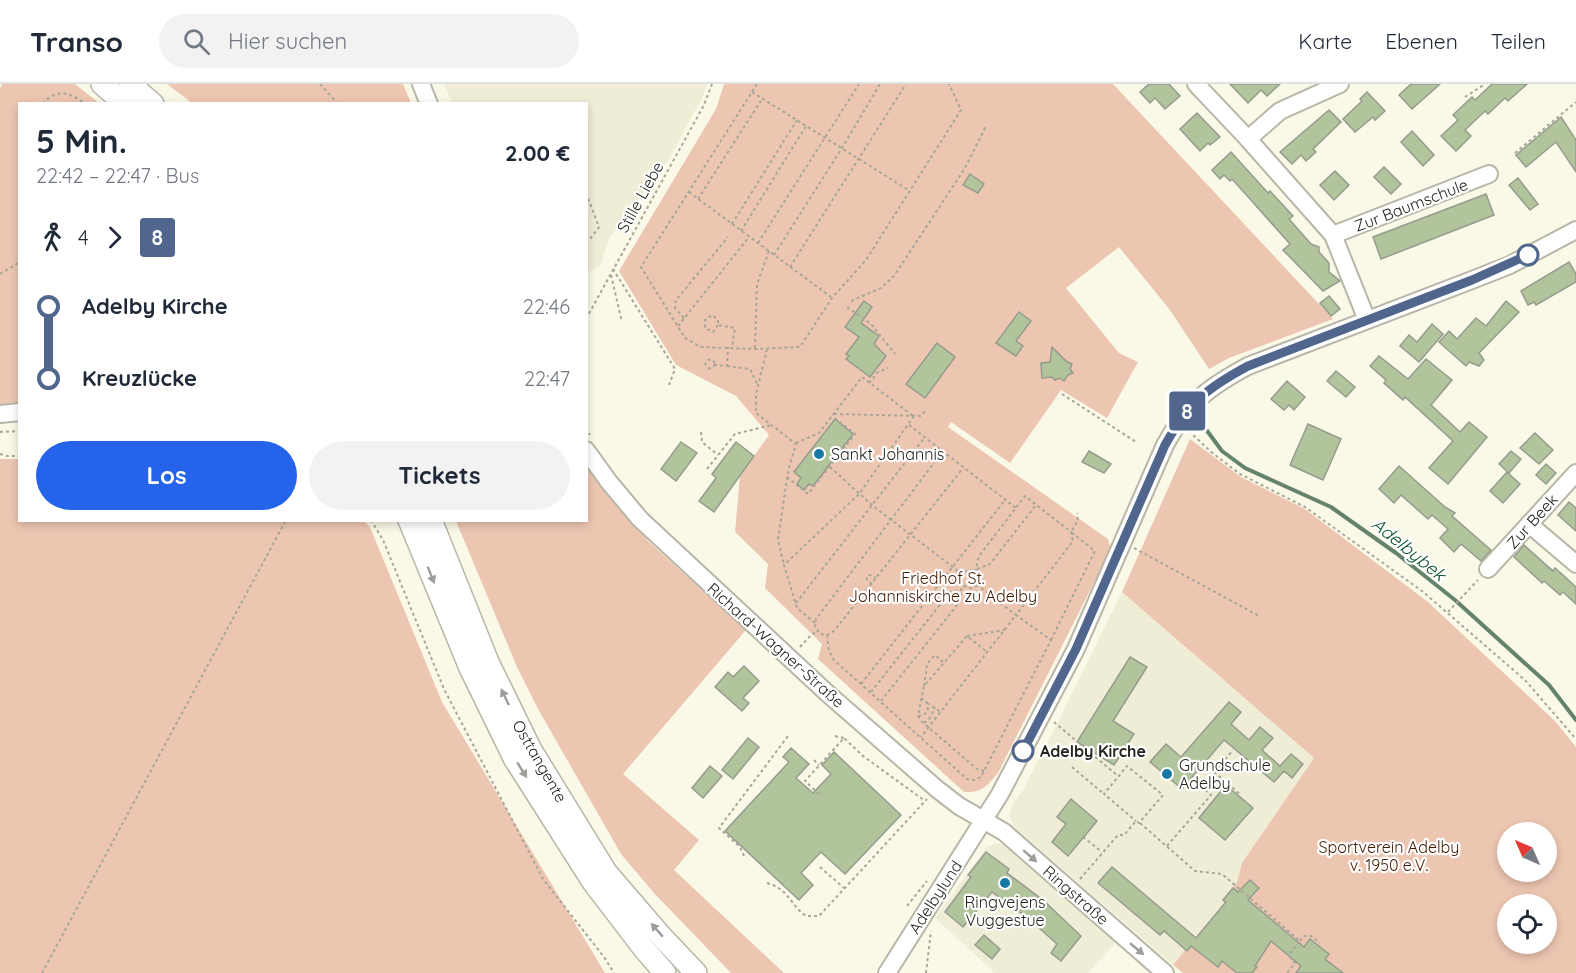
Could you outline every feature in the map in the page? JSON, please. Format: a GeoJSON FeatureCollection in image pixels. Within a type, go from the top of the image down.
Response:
{"type":"FeatureCollection","features":[{"type":"Feature","properties":{"kind":"main road"},"geometry":{"type":"LineString","coordinates":[[102,84],[123,102]]}},
{"type":"Feature","properties":{"kind":"main road"},"geometry":{"type":"LineString","coordinates":[[130,84],[151,102]]}},
{"type":"Feature","properties":{"kind":"main road","name":"Osttangente"},"geometry":{"type":"LineString","coordinates":[[410,522],[470,668],[514,758],[593,882],[645,950],[666,973]]}},
{"type":"Feature","properties":{"kind":"main road","name":"Osttangente"},"geometry":{"type":"LineString","coordinates":[[432,522],[488,662],[531,750],[606,872],[696,973]]}},
{"type":"Feature","properties":{"kind":"street"},"geometry":{"type":"LineString","coordinates":[[421,84],[428,102]]}},
{"type":"Feature","properties":{"kind":"street","name":"Zur Baumschule"},"geometry":{"type":"LineString","coordinates":[[1196,84],[1334,235],[1367,320]]}},
{"type":"Feature","properties":{"kind":"street"},"geometry":{"type":"LineString","coordinates":[[1248,139],[1280,111],[1340,84]]}},
{"type":"Feature","properties":{"kind":"street","name":"Zur Baumschule"},"geometry":{"type":"LineString","coordinates":[[1334,235],[1489,174]]}},
{"type":"Feature","properties":{"kind":"street","name":"Adelbylund"},"geometry":{"type":"LineString","coordinates":[[887,973],[1000,794],[1076,649],[1165,445],[1179,421],[1194,402],[1219,382],[1248,366],[1500,269],[1576,230]]}},
{"type":"Feature","properties":{"kind":"street"},"geometry":{"type":"LineString","coordinates":[[0,414],[18,412]]}},
{"type":"Feature","properties":{"kind":"street","name":"Richard-Wagner-Straße"},"geometry":{"type":"LineString","coordinates":[[588,453],[609,482],[647,526],[819,686],[931,795],[960,806],[984,820]]}},
{"type":"Feature","properties":{"kind":"street","name":"Zur Beek"},"geometry":{"type":"LineString","coordinates":[[1488,569],[1576,472]]}},
{"type":"Feature","properties":{"kind":"street"},"geometry":{"type":"LineString","coordinates":[[1529,524],[1576,564]]}},
{"type":"Feature","properties":{"kind":"street","name":"Ringstraße"},"geometry":{"type":"LineString","coordinates":[[984,820],[1004,832],[1166,973]]}},
{"type":"Feature","properties":{"kind":"path"},"geometry":{"type":"LineString","coordinates":[[320,84],[336,102]]}},
{"type":"Feature","properties":{"kind":"path","name":"Stille Liebe"},"geometry":{"type":"LineString","coordinates":[[588,315],[704,105],[712,84]]}},
{"type":"Feature","properties":{"kind":"path"},"geometry":{"type":"LineString","coordinates":[[756,84],[641,267],[685,338],[701,347],[755,349],[800,347],[832,298],[866,260],[961,110],[949,84]]}},
{"type":"Feature","properties":{"kind":"path"},"geometry":{"type":"LineString","coordinates":[[758,243],[859,84]]}},
{"type":"Feature","properties":{"kind":"path"},"geometry":{"type":"LineString","coordinates":[[774,255],[880,84]]}},
{"type":"Feature","properties":{"kind":"path"},"geometry":{"type":"LineString","coordinates":[[790,267],[906,84]]}},
{"type":"Feature","properties":{"kind":"path"},"geometry":{"type":"LineString","coordinates":[[1465,97],[1485,84]]}},
{"type":"Feature","properties":{"kind":"path"},"geometry":{"type":"LineString","coordinates":[[752,91],[910,191]]}},
{"type":"Feature","properties":{"kind":"path"},"geometry":{"type":"LineString","coordinates":[[44,102],[47,98],[63,93],[79,98],[83,102]]}},
{"type":"Feature","properties":{"kind":"path"},"geometry":{"type":"LineString","coordinates":[[698,199],[762,99]]}},
{"type":"Feature","properties":{"kind":"path"},"geometry":{"type":"LineString","coordinates":[[1515,153],[1576,102]]}},
{"type":"Feature","properties":{"kind":"path"},"geometry":{"type":"LineString","coordinates":[[732,224],[797,120]]}},
{"type":"Feature","properties":{"kind":"path"},"geometry":{"type":"LineString","coordinates":[[741,231],[806,126]]}},
{"type":"Feature","properties":{"kind":"path"},"geometry":{"type":"LineString","coordinates":[[851,301],[880,288],[894,276],[965,168],[986,126]]}},
{"type":"Feature","properties":{"kind":"path"},"geometry":{"type":"LineString","coordinates":[[689,192],[832,298]]}},
{"type":"Feature","properties":{"kind":"path"},"geometry":{"type":"LineString","coordinates":[[588,198],[599,227],[590,239]]}},
{"type":"Feature","properties":{"kind":"path"},"geometry":{"type":"LineString","coordinates":[[684,318],[675,308],[676,300],[728,237]]}},
{"type":"Feature","properties":{"kind":"path"},"geometry":{"type":"LineString","coordinates":[[678,326],[749,237]]}},
{"type":"Feature","properties":{"kind":"path"},"geometry":{"type":"LineString","coordinates":[[755,349],[757,284],[769,251]]}},
{"type":"Feature","properties":{"kind":"path"},"geometry":{"type":"LineString","coordinates":[[0,274],[18,263]]}},
{"type":"Feature","properties":{"kind":"path"},"geometry":{"type":"LineString","coordinates":[[613,269],[675,369],[669,386]]}},
{"type":"Feature","properties":{"kind":"path"},"geometry":{"type":"LineString","coordinates":[[611,273],[622,322]]}},
{"type":"Feature","properties":{"kind":"path"},"geometry":{"type":"LineString","coordinates":[[847,307],[871,324],[895,354]]}},
{"type":"Feature","properties":{"kind":"path"},"geometry":{"type":"LineString","coordinates":[[715,316],[718,325],[713,332],[708,331],[705,328],[705,320],[707,317],[715,316]]}},
{"type":"Feature","properties":{"kind":"path"},"geometry":{"type":"LineString","coordinates":[[718,325],[735,328],[727,366]]}},
{"type":"Feature","properties":{"kind":"path"},"geometry":{"type":"LineString","coordinates":[[767,349],[758,386],[756,413],[796,444]]}},
{"type":"Feature","properties":{"kind":"path"},"geometry":{"type":"LineString","coordinates":[[714,365],[750,369],[758,386]]}},
{"type":"Feature","properties":{"kind":"path"},"geometry":{"type":"LineString","coordinates":[[869,383],[878,372],[888,368]]}},
{"type":"Feature","properties":{"kind":"path"},"geometry":{"type":"LineString","coordinates":[[818,632],[815,623],[797,608],[778,540],[787,477],[796,444],[819,433],[862,377],[914,416]]}},
{"type":"Feature","properties":{"kind":"path"},"geometry":{"type":"LineString","coordinates":[[1062,394],[1136,442]]}},
{"type":"Feature","properties":{"kind":"path"},"geometry":{"type":"LineString","coordinates":[[833,416],[921,416],[927,409]]}},
{"type":"Feature","properties":{"kind":"path"},"geometry":{"type":"LineString","coordinates":[[787,477],[808,494],[855,434],[833,416]]}},
{"type":"Feature","properties":{"kind":"path"},"geometry":{"type":"LineString","coordinates":[[784,565],[859,494],[914,416]]}},
{"type":"Feature","properties":{"kind":"path"},"geometry":{"type":"LineString","coordinates":[[908,424],[1016,508]]}},
{"type":"Feature","properties":{"kind":"path"},"geometry":{"type":"LineString","coordinates":[[707,469],[735,434],[772,425]]}},
{"type":"Feature","properties":{"kind":"path"},"geometry":{"type":"LineString","coordinates":[[0,432],[18,431]]}},
{"type":"Feature","properties":{"kind":"path"},"geometry":{"type":"LineString","coordinates":[[1189,431],[1240,474],[1305,507],[1422,591],[1525,680],[1576,739]]}},
{"type":"Feature","properties":{"kind":"path"},"geometry":{"type":"LineString","coordinates":[[701,432],[702,442],[718,455]]}},
{"type":"Feature","properties":{"kind":"path"},"geometry":{"type":"LineString","coordinates":[[796,604],[925,437]]}},
{"type":"Feature","properties":{"kind":"path"},"geometry":{"type":"LineString","coordinates":[[815,623],[943,452]]}},
{"type":"Feature","properties":{"kind":"path"},"geometry":{"type":"LineString","coordinates":[[0,454],[18,456]]}},
{"type":"Feature","properties":{"kind":"path"},"geometry":{"type":"LineString","coordinates":[[830,467],[873,506],[962,574]]}},
{"type":"Feature","properties":{"kind":"path"},"geometry":{"type":"LineString","coordinates":[[797,651],[812,634],[818,632],[827,635],[834,631],[963,468]]}},
{"type":"Feature","properties":{"kind":"path"},"geometry":{"type":"LineString","coordinates":[[827,635],[831,656],[967,779],[974,780],[981,777],[1095,551],[1025,496],[979,556],[976,584],[971,588],[964,586]]}},
{"type":"Feature","properties":{"kind":"path"},"geometry":{"type":"LineString","coordinates":[[861,684],[1005,500]]}},
{"type":"Feature","properties":{"kind":"path"},"geometry":{"type":"LineString","coordinates":[[962,574],[990,564],[1036,505]]}},
{"type":"Feature","properties":{"kind":"path"},"geometry":{"type":"LineString","coordinates":[[921,737],[1073,542],[1071,532],[1078,520],[1077,513]]}},
{"type":"Feature","properties":{"kind":"path"},"geometry":{"type":"LineString","coordinates":[[42,973],[285,522]]}},
{"type":"Feature","properties":{"kind":"path"},"geometry":{"type":"LineString","coordinates":[[372,522],[383,540],[444,688],[543,879],[614,973]]}},
{"type":"Feature","properties":{"kind":"path"},"geometry":{"type":"LineString","coordinates":[[1124,543],[1259,616]]}},
{"type":"Feature","properties":{"kind":"path"},"geometry":{"type":"LineString","coordinates":[[1448,612],[1488,569]]}},
{"type":"Feature","properties":{"kind":"path"},"geometry":{"type":"LineString","coordinates":[[962,574],[961,579],[964,586]]}},
{"type":"Feature","properties":{"kind":"path"},"geometry":{"type":"LineString","coordinates":[[872,584],[867,580],[867,576],[871,575],[876,578]]}},
{"type":"Feature","properties":{"kind":"path"},"geometry":{"type":"LineString","coordinates":[[976,584],[1051,640]]}},
{"type":"Feature","properties":{"kind":"path"},"geometry":{"type":"LineString","coordinates":[[881,701],[961,600],[961,590],[964,586]]}},
{"type":"Feature","properties":{"kind":"path"},"geometry":{"type":"LineString","coordinates":[[871,692],[950,592],[961,590]]}},
{"type":"Feature","properties":{"kind":"path"},"geometry":{"type":"LineString","coordinates":[[924,686],[967,636],[1005,630]]}},
{"type":"Feature","properties":{"kind":"path"},"geometry":{"type":"LineString","coordinates":[[967,636],[987,652]]}},
{"type":"Feature","properties":{"kind":"path"},"geometry":{"type":"LineString","coordinates":[[918,716],[927,664],[934,655],[944,663]]}},
{"type":"Feature","properties":{"kind":"path"},"geometry":{"type":"LineString","coordinates":[[921,698],[941,712]]}},
{"type":"Feature","properties":{"kind":"path"},"geometry":{"type":"LineString","coordinates":[[918,716],[926,711],[927,703]]}},
{"type":"Feature","properties":{"kind":"path"},"geometry":{"type":"LineString","coordinates":[[924,723],[930,718],[935,707]]}},
{"type":"Feature","properties":{"kind":"path"},"geometry":{"type":"LineString","coordinates":[[918,716],[977,769],[984,771]]}},
{"type":"Feature","properties":{"kind":"path"},"geometry":{"type":"LineString","coordinates":[[1054,722],[1119,776]]}},
{"type":"Feature","properties":{"kind":"path"},"geometry":{"type":"LineString","coordinates":[[744,856],[740,847],[719,828],[788,736]]}},
{"type":"Feature","properties":{"kind":"path"},"geometry":{"type":"LineString","coordinates":[[767,883],[781,889],[806,916],[823,914],[844,888],[931,795],[863,756],[843,738],[835,736]]}},
{"type":"Feature","properties":{"kind":"path"},"geometry":{"type":"LineString","coordinates":[[819,794],[805,781],[843,738]]}},
{"type":"Feature","properties":{"kind":"path"},"geometry":{"type":"LineString","coordinates":[[1202,787],[1233,750]]}},
{"type":"Feature","properties":{"kind":"path"},"geometry":{"type":"LineString","coordinates":[[814,760],[819,765]]}},
{"type":"Feature","properties":{"kind":"path"},"geometry":{"type":"LineString","coordinates":[[1070,890],[1118,835],[1124,835],[1162,795],[1127,766],[1104,794]]}},
{"type":"Feature","properties":{"kind":"path"},"geometry":{"type":"LineString","coordinates":[[1072,767],[1195,870],[1222,874],[1300,940]]}},
{"type":"Feature","properties":{"kind":"path"},"geometry":{"type":"LineString","coordinates":[[1214,772],[1241,795]]}},
{"type":"Feature","properties":{"kind":"path"},"geometry":{"type":"LineString","coordinates":[[1167,846],[1211,795],[1198,784]]}},
{"type":"Feature","properties":{"kind":"path"},"geometry":{"type":"LineString","coordinates":[[1083,837],[1102,853]]}},
{"type":"Feature","properties":{"kind":"path"},"geometry":{"type":"LineString","coordinates":[[820,867],[844,888]]}},
{"type":"Feature","properties":{"kind":"path"},"geometry":{"type":"LineString","coordinates":[[907,906],[928,878]]}},
{"type":"Feature","properties":{"kind":"path"},"geometry":{"type":"LineString","coordinates":[[1287,973],[1295,963],[1291,960],[1290,953],[1304,936],[1311,936],[1320,943]]}},
{"type":"Feature","properties":{"kind":"shaded area"},"geometry":{"type":"Polygon","coordinates":[[[444,84],[707,84],[703,96],[668,161],[609,238],[601,265],[588,272],[588,102],[452,102],[444,84]]]}},
{"type":"Feature","properties":{"kind":"shaded area","name":"Grundschule Adelby"},"geometry":{"type":"Polygon","coordinates":[[[1122,592],[1314,758],[1242,863],[1237,882],[1222,900],[1225,902],[1173,965],[1014,827],[1009,815],[1012,805],[1023,790],[1122,592]]]}},
{"type":"Feature","properties":{"kind":"shaded area","name":"Ringvejens Vuggestue"},"geometry":{"type":"Polygon","coordinates":[[[996,843],[1007,845],[1117,941],[1088,973],[995,973],[935,918],[987,847],[996,843]]]}},
{"type":"Feature","properties":{"kind":"green space"},"geometry":{"type":"Polygon","coordinates":[[[2,84],[75,84],[98,102],[18,102],[18,403],[0,404],[0,89],[2,84]]]}},
{"type":"Feature","properties":{"kind":"green space"},"geometry":{"type":"Polygon","coordinates":[[[167,84],[403,84],[411,102],[191,102],[167,84]]]}},
{"type":"Feature","properties":{"kind":"green space","name":"Friedhof St. Johanniskirche zu Adelby"},"geometry":{"type":"Polygon","coordinates":[[[724,84],[1113,84],[1333,319],[1229,358],[1209,369],[1170,310],[1119,247],[1066,288],[1119,353],[1138,362],[1107,418],[1061,390],[1010,463],[951,422],[948,427],[1108,539],[1111,549],[998,773],[980,790],[964,792],[818,659],[822,644],[765,588],[768,564],[735,532],[740,476],[769,435],[736,396],[676,365],[619,271],[716,109],[724,84]]]}},
{"type":"Feature","properties":{"kind":"green space","name":"Sportverein Adelby v. 1950 e.V."},"geometry":{"type":"Polygon","coordinates":[[[1190,439],[1241,477],[1305,509],[1428,602],[1555,721],[1576,747],[1576,973],[1183,973],[1173,965],[1224,903],[1222,900],[1237,882],[1242,863],[1314,758],[1122,592],[1190,439]]]}},
{"type":"Feature","properties":{"kind":"green space"},"geometry":{"type":"Polygon","coordinates":[[[0,459],[18,459],[18,522],[365,522],[370,527],[442,702],[605,973],[0,973],[0,459]]]}},
{"type":"Feature","properties":{"kind":"green space"},"geometry":{"type":"Polygon","coordinates":[[[588,465],[648,541],[746,630],[623,774],[699,840],[674,870],[784,973],[731,973],[654,893],[621,854],[538,709],[517,667],[456,522],[588,522],[588,465]]]}},
{"type":"Feature","properties":{"kind":"building"},"geometry":{"type":"Polygon","coordinates":[[[1149,84],[1169,84],[1180,96],[1165,109],[1155,98],[1150,103],[1140,92],[1149,84]]]}},
{"type":"Feature","properties":{"kind":"building"},"geometry":{"type":"Polygon","coordinates":[[[1230,84],[1280,84],[1267,96],[1261,90],[1248,103],[1230,84]]]}},
{"type":"Feature","properties":{"kind":"building"},"geometry":{"type":"Polygon","coordinates":[[[1411,84],[1440,84],[1412,109],[1399,95],[1411,84]]]}},
{"type":"Feature","properties":{"kind":"building"},"geometry":{"type":"Polygon","coordinates":[[[1492,84],[1527,84],[1508,101],[1505,98],[1488,114],[1485,111],[1465,130],[1471,136],[1456,151],[1441,136],[1458,120],[1453,115],[1472,97],[1475,100],[1492,84]]]}},
{"type":"Feature","properties":{"kind":"building"},"geometry":{"type":"Polygon","coordinates":[[[1367,92],[1385,111],[1375,120],[1373,117],[1355,132],[1343,119],[1362,101],[1360,99],[1367,92]]]}},
{"type":"Feature","properties":{"kind":"building"},"geometry":{"type":"Polygon","coordinates":[[[1329,110],[1341,122],[1313,149],[1316,152],[1306,161],[1301,155],[1292,164],[1280,152],[1329,110]]]}},
{"type":"Feature","properties":{"kind":"building"},"geometry":{"type":"Polygon","coordinates":[[[1197,113],[1220,137],[1210,145],[1208,143],[1200,151],[1180,129],[1197,113]]]}},
{"type":"Feature","properties":{"kind":"building"},"geometry":{"type":"Polygon","coordinates":[[[1561,117],[1576,140],[1576,172],[1556,142],[1526,167],[1516,155],[1561,117]]]}},
{"type":"Feature","properties":{"kind":"building"},"geometry":{"type":"Polygon","coordinates":[[[1412,131],[1434,155],[1423,166],[1401,142],[1412,131]]]}},
{"type":"Feature","properties":{"kind":"building"},"geometry":{"type":"Polygon","coordinates":[[[1231,152],[1268,193],[1270,191],[1293,216],[1289,219],[1311,244],[1319,247],[1319,252],[1329,263],[1329,272],[1340,281],[1323,291],[1283,250],[1290,244],[1232,179],[1230,181],[1224,175],[1220,179],[1212,170],[1231,152]]]}},
{"type":"Feature","properties":{"kind":"building"},"geometry":{"type":"Polygon","coordinates":[[[1384,167],[1401,184],[1391,194],[1374,177],[1384,167]]]}},
{"type":"Feature","properties":{"kind":"building"},"geometry":{"type":"Polygon","coordinates":[[[1335,171],[1349,185],[1334,200],[1320,185],[1335,171]]]}},
{"type":"Feature","properties":{"kind":"building"},"geometry":{"type":"Polygon","coordinates":[[[970,174],[984,184],[978,193],[963,185],[970,174]]]}},
{"type":"Feature","properties":{"kind":"building"},"geometry":{"type":"Polygon","coordinates":[[[1518,178],[1538,204],[1530,210],[1509,185],[1518,178]]]}},
{"type":"Feature","properties":{"kind":"building"},"geometry":{"type":"Polygon","coordinates":[[[1486,194],[1494,215],[1381,259],[1373,237],[1486,194]]]}},
{"type":"Feature","properties":{"kind":"building"},"geometry":{"type":"Polygon","coordinates":[[[1569,262],[1576,274],[1576,282],[1536,305],[1534,302],[1528,305],[1521,291],[1569,262]]]}},
{"type":"Feature","properties":{"kind":"building"},"geometry":{"type":"Polygon","coordinates":[[[1329,296],[1340,309],[1331,316],[1320,303],[1329,296]]]}},
{"type":"Feature","properties":{"kind":"building"},"geometry":{"type":"Polygon","coordinates":[[[864,301],[872,307],[861,323],[879,336],[874,344],[886,356],[870,377],[846,359],[849,356],[846,354],[859,337],[845,327],[864,301]]]}},
{"type":"Feature","properties":{"kind":"building"},"geometry":{"type":"Polygon","coordinates":[[[1506,301],[1519,312],[1479,353],[1484,360],[1479,366],[1469,362],[1466,366],[1439,342],[1449,331],[1457,339],[1476,318],[1486,326],[1506,301]]]}},
{"type":"Feature","properties":{"kind":"building"},"geometry":{"type":"Polygon","coordinates":[[[1019,312],[1031,321],[1016,341],[1023,346],[1016,356],[996,343],[1019,312]]]}},
{"type":"Feature","properties":{"kind":"building"},"geometry":{"type":"Polygon","coordinates":[[[1432,324],[1443,334],[1419,362],[1400,346],[1409,335],[1417,342],[1432,324]]]}},
{"type":"Feature","properties":{"kind":"building"},"geometry":{"type":"Polygon","coordinates":[[[937,343],[955,357],[925,398],[906,384],[937,343]]]}},
{"type":"Feature","properties":{"kind":"building"},"geometry":{"type":"Polygon","coordinates":[[[1052,347],[1072,364],[1070,369],[1073,373],[1068,375],[1064,381],[1060,378],[1055,380],[1052,377],[1042,378],[1041,363],[1050,362],[1052,347]]]}},
{"type":"Feature","properties":{"kind":"building"},"geometry":{"type":"Polygon","coordinates":[[[1379,356],[1408,379],[1426,359],[1452,380],[1431,405],[1460,432],[1469,422],[1487,437],[1448,484],[1429,468],[1453,441],[1405,397],[1403,400],[1384,383],[1386,380],[1370,366],[1379,356]]]}},
{"type":"Feature","properties":{"kind":"building"},"geometry":{"type":"Polygon","coordinates":[[[1336,371],[1355,387],[1346,397],[1327,381],[1336,371]]]}},
{"type":"Feature","properties":{"kind":"building"},"geometry":{"type":"Polygon","coordinates":[[[1287,381],[1305,397],[1294,410],[1289,405],[1284,410],[1271,399],[1287,381]]]}},
{"type":"Feature","properties":{"kind":"building","name":"Sankt Johannis"},"geometry":{"type":"Polygon","coordinates":[[[835,419],[853,434],[813,486],[809,484],[804,490],[797,484],[801,478],[794,472],[835,419]]]}},
{"type":"Feature","properties":{"kind":"building"},"geometry":{"type":"Polygon","coordinates":[[[1308,424],[1341,439],[1323,480],[1290,465],[1308,424]]]}},
{"type":"Feature","properties":{"kind":"building"},"geometry":{"type":"Polygon","coordinates":[[[1535,433],[1553,450],[1539,464],[1520,448],[1535,433]]]}},
{"type":"Feature","properties":{"kind":"building"},"geometry":{"type":"Polygon","coordinates":[[[681,442],[697,453],[676,481],[661,469],[681,442]]]}},
{"type":"Feature","properties":{"kind":"building"},"geometry":{"type":"Polygon","coordinates":[[[736,442],[754,456],[714,512],[699,501],[716,478],[712,474],[736,442]]]}},
{"type":"Feature","properties":{"kind":"building"},"geometry":{"type":"Polygon","coordinates":[[[1089,451],[1111,464],[1104,473],[1082,462],[1089,451]]]}},
{"type":"Feature","properties":{"kind":"building"},"geometry":{"type":"Polygon","coordinates":[[[1511,451],[1521,459],[1509,473],[1499,464],[1511,451]]]}},
{"type":"Feature","properties":{"kind":"building"},"geometry":{"type":"Polygon","coordinates":[[[1546,464],[1556,473],[1546,484],[1536,475],[1546,464]]]}},
{"type":"Feature","properties":{"kind":"building"},"geometry":{"type":"Polygon","coordinates":[[[1399,466],[1445,507],[1455,513],[1452,516],[1491,550],[1481,561],[1461,544],[1454,552],[1440,538],[1448,529],[1432,515],[1428,519],[1401,495],[1394,503],[1379,489],[1399,466]]]}},
{"type":"Feature","properties":{"kind":"building"},"geometry":{"type":"Polygon","coordinates":[[[1507,472],[1520,484],[1503,503],[1490,491],[1507,472]]]}},
{"type":"Feature","properties":{"kind":"building"},"geometry":{"type":"Polygon","coordinates":[[[1569,502],[1576,508],[1576,531],[1558,515],[1569,502]]]}},
{"type":"Feature","properties":{"kind":"building"},"geometry":{"type":"Polygon","coordinates":[[[1524,545],[1553,571],[1555,568],[1576,587],[1576,604],[1563,592],[1560,595],[1544,581],[1542,583],[1514,557],[1524,545]]]}},
{"type":"Feature","properties":{"kind":"building"},"geometry":{"type":"Polygon","coordinates":[[[1130,657],[1147,667],[1113,721],[1134,734],[1114,765],[1077,742],[1130,657]]]}},
{"type":"Feature","properties":{"kind":"building"},"geometry":{"type":"Polygon","coordinates":[[[744,666],[759,681],[743,698],[749,703],[742,711],[715,687],[728,672],[733,677],[744,666]]]}},
{"type":"Feature","properties":{"kind":"building"},"geometry":{"type":"Polygon","coordinates":[[[1229,702],[1241,712],[1231,724],[1249,740],[1260,727],[1273,738],[1262,750],[1280,766],[1291,754],[1303,764],[1292,778],[1284,771],[1274,782],[1224,740],[1182,789],[1150,762],[1166,744],[1181,757],[1229,702]]]}},
{"type":"Feature","properties":{"kind":"building"},"geometry":{"type":"Polygon","coordinates":[[[748,738],[759,747],[733,779],[722,770],[748,738]]]}},
{"type":"Feature","properties":{"kind":"building"},"geometry":{"type":"Polygon","coordinates":[[[791,748],[809,764],[796,778],[813,793],[831,774],[822,765],[834,752],[901,815],[845,874],[821,852],[801,873],[813,885],[799,900],[725,831],[789,762],[783,757],[791,748]]]}},
{"type":"Feature","properties":{"kind":"building"},"geometry":{"type":"Polygon","coordinates":[[[710,766],[722,776],[703,798],[692,788],[710,766]]]}},
{"type":"Feature","properties":{"kind":"building"},"geometry":{"type":"Polygon","coordinates":[[[1226,785],[1253,808],[1225,840],[1199,818],[1226,785]]]}},
{"type":"Feature","properties":{"kind":"building"},"geometry":{"type":"Polygon","coordinates":[[[1071,799],[1097,821],[1068,856],[1052,842],[1066,824],[1057,817],[1071,799]]]}},
{"type":"Feature","properties":{"kind":"building"},"geometry":{"type":"Polygon","coordinates":[[[986,852],[1009,869],[1007,873],[1043,900],[1081,936],[1061,961],[1051,953],[1057,944],[1029,919],[992,892],[963,927],[945,912],[971,877],[968,875],[986,852]]]}},
{"type":"Feature","properties":{"kind":"building"},"geometry":{"type":"Polygon","coordinates":[[[1112,867],[1196,938],[1226,902],[1223,900],[1233,888],[1238,892],[1250,880],[1259,888],[1248,900],[1304,947],[1310,939],[1329,954],[1325,959],[1343,973],[1296,973],[1301,966],[1271,941],[1252,973],[1237,973],[1222,961],[1218,967],[1191,946],[1187,951],[1164,931],[1160,935],[1098,883],[1112,867]]]}},
{"type":"Feature","properties":{"kind":"building"},"geometry":{"type":"Polygon","coordinates":[[[984,935],[1000,949],[992,959],[975,945],[984,935]]]}},
{"type":"Feature","properties":{"kind":"waterway","name":"Adelbybek"},"geometry":{"type":"LineString","coordinates":[[1205,428],[1222,451],[1245,468],[1331,507],[1396,553],[1455,600],[1549,685],[1576,720]]}},
{"type":"Feature","properties":{"kind":"bus line","name":"8"},"geometry":{"type":"LineString","coordinates":[[1023,751],[1076,649],[1165,445],[1179,421],[1194,402],[1219,382],[1248,366],[1472,280],[1528,255]]}},
{"type":"Feature","properties":{"kind":"place","name":"Sankt Johannis"},"geometry":{"type":"Point","coordinates":[819,454]}},
{"type":"Feature","properties":{"kind":"place","name":"Adelby Kirche"},"geometry":{"type":"Point","coordinates":[1023,751]}},
{"type":"Feature","properties":{"kind":"place","name":"Grundschule Adelby"},"geometry":{"type":"Point","coordinates":[1167,774]}},
{"type":"Feature","properties":{"kind":"place","name":"Ringvejens Vuggestue"},"geometry":{"type":"Point","coordinates":[1005,883]}}]}
